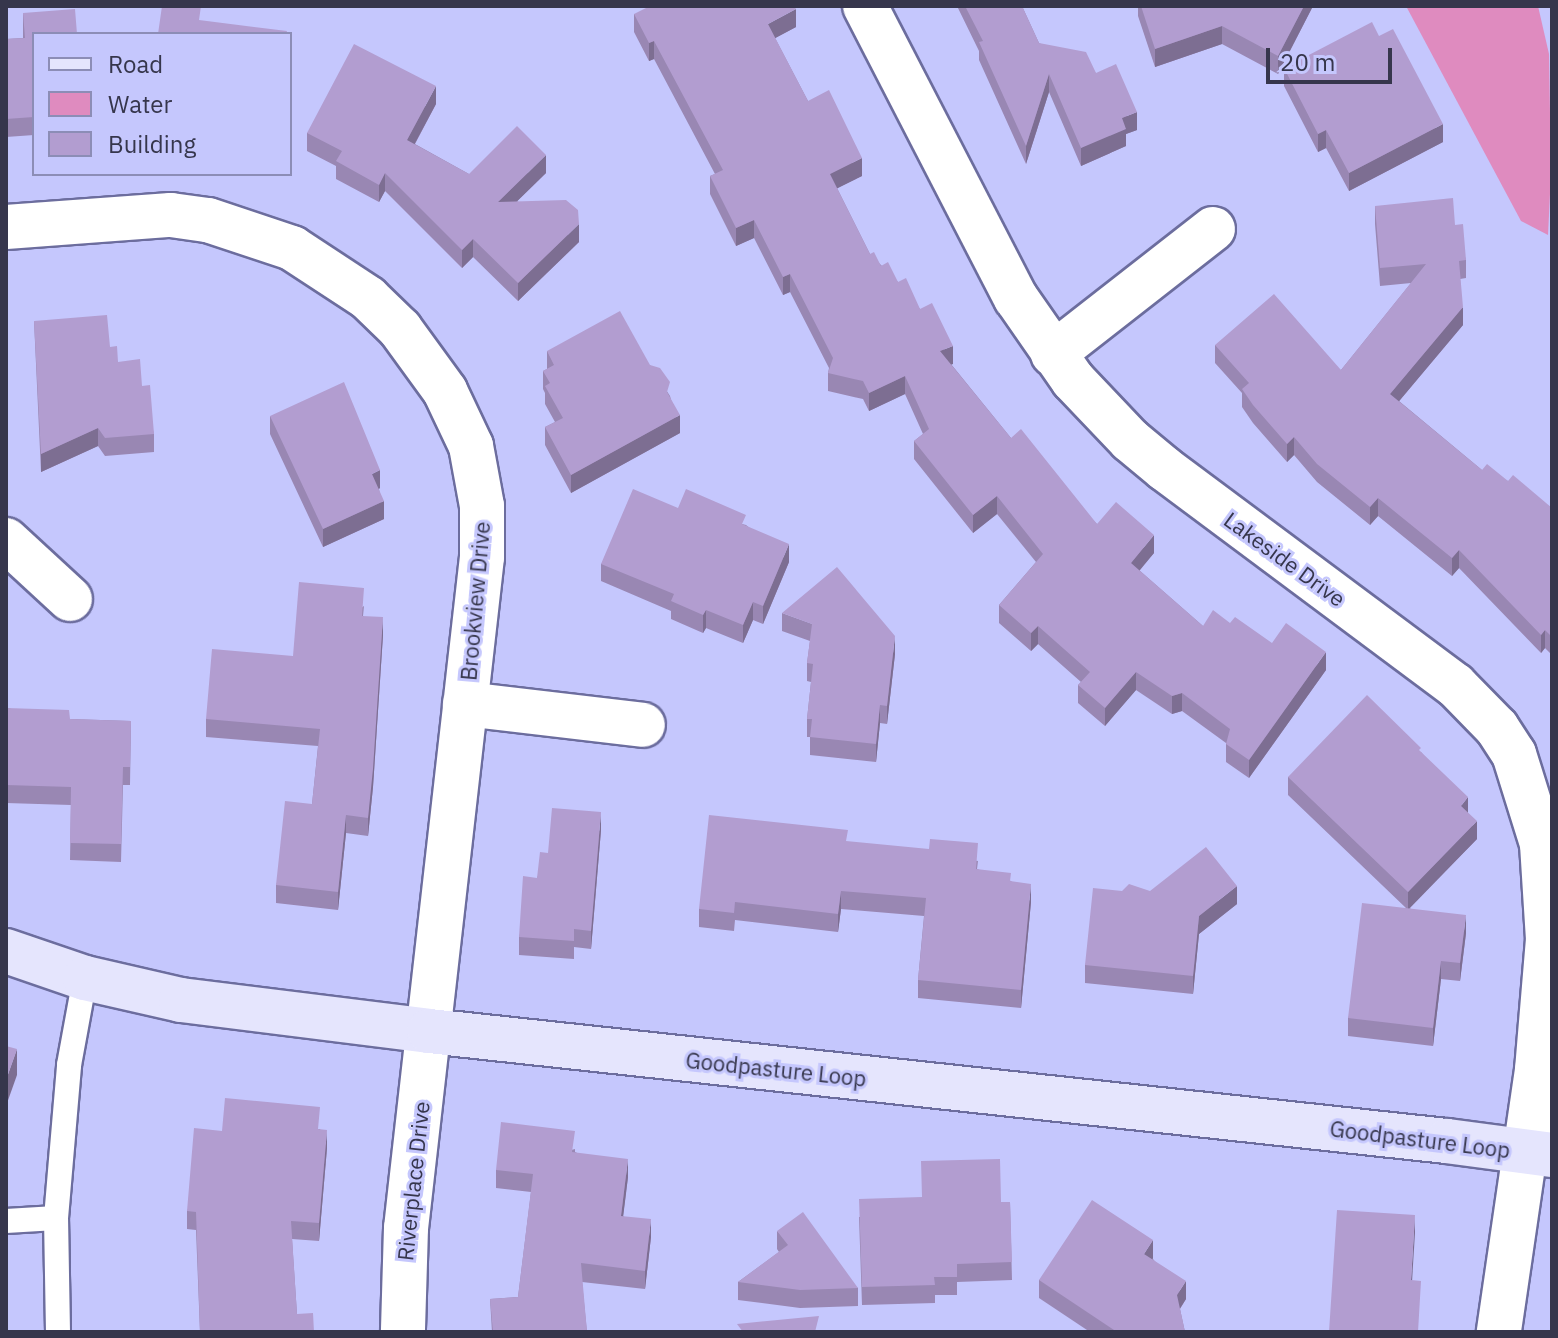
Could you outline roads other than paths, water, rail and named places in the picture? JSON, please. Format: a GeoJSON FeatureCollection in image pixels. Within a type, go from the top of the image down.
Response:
{"type":"FeatureCollection","features":[{"type":"Feature","properties":{"kind":"street","name":"Lakeside Drive"},"geometry":{"type":"LineString","coordinates":[[865,6],[1016,298],[1053,354],[1130,440],[1197,494],[1455,685],[1497,728],[1514,754],[1542,844],[1548,908],[1540,1042],[1539,1153]]}},
{"type":"Feature","properties":{"kind":"street","name":"Brookview Drive"},"geometry":{"type":"LineString","coordinates":[[6,227],[138,215],[208,220],[292,248],[368,298],[400,329],[427,362],[456,411],[479,477],[482,557],[429,1031]]}},
{"type":"Feature","properties":{"kind":"street"},"geometry":{"type":"LineString","coordinates":[[1053,354],[1213,229]]}},
{"type":"Feature","properties":{"kind":"street"},"geometry":{"type":"LineString","coordinates":[[6,540],[70,599]]}},
{"type":"Feature","properties":{"kind":"street"},"geometry":{"type":"LineString","coordinates":[[465,704],[643,725]]}},
{"type":"Feature","properties":{"kind":"street","name":"Goodpasture Loop"},"geometry":{"type":"LineString","coordinates":[[6,951],[85,978],[181,1000],[429,1031],[1539,1153]]}},
{"type":"Feature","properties":{"kind":"street","name":"Riverplace Drive"},"geometry":{"type":"LineString","coordinates":[[403,1332],[406,1228],[429,1031]]}},
{"type":"Feature","properties":{"kind":"street"},"geometry":{"type":"LineString","coordinates":[[1499,1332],[1539,1153]]}},
{"type":"Feature","properties":{"kind":"lane"},"geometry":{"type":"LineString","coordinates":[[58,1332],[56,1218],[69,1065],[85,978]]}},
{"type":"Feature","properties":{"kind":"lane"},"geometry":{"type":"LineString","coordinates":[[6,1221],[56,1218]]}},
{"type":"Feature","properties":{"kind":"water"},"geometry":{"type":"Polygon","coordinates":[[[1406,6],[1538,6],[1549,54],[1551,173],[1548,235],[1521,221],[1406,6]]]}}]}
